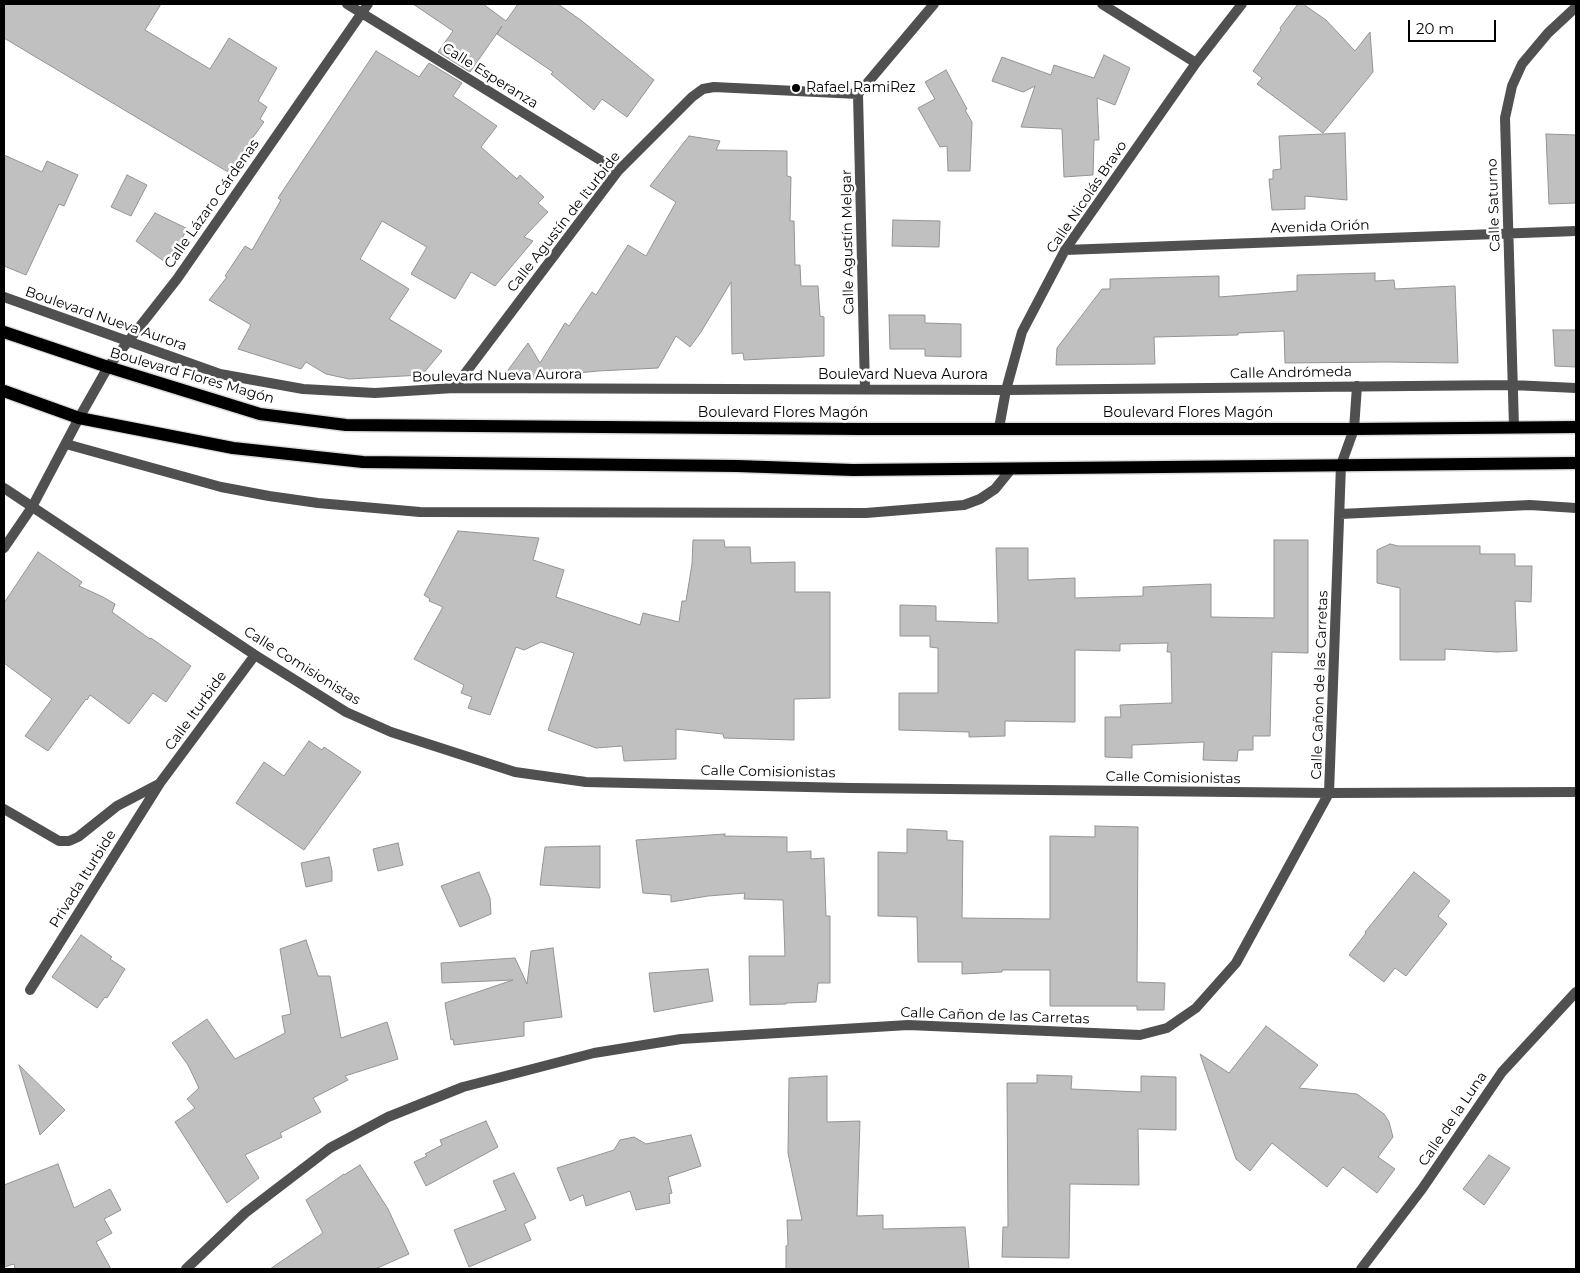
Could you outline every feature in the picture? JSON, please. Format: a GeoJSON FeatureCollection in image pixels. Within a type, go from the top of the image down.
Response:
{"type":"FeatureCollection","features":[{"type":"Feature","properties":{"kind":"main road","name":"Boulevard Flores Magón"},"geometry":{"type":"LineString","coordinates":[[4,332],[108,367],[260,414],[346,425],[831,429],[1576,427]]}},
{"type":"Feature","properties":{"kind":"main road"},"geometry":{"type":"LineString","coordinates":[[4,391],[79,418],[233,448],[363,462],[737,466],[854,470],[1576,463]]}},
{"type":"Feature","properties":{"kind":"street","name":"Calle Esperanza"},"geometry":{"type":"LineString","coordinates":[[347,4],[365,8],[618,171]]}},
{"type":"Feature","properties":{"kind":"street"},"geometry":{"type":"LineString","coordinates":[[858,94],[934,4]]}},
{"type":"Feature","properties":{"kind":"street"},"geometry":{"type":"LineString","coordinates":[[1102,4],[1196,63]]}},
{"type":"Feature","properties":{"kind":"street","name":"Calle Nicolás Bravo"},"geometry":{"type":"LineString","coordinates":[[999,428],[1006,390],[1022,332],[1066,250],[1196,63],[1242,4]]}},
{"type":"Feature","properties":{"kind":"street","name":"Calle Saturno"},"geometry":{"type":"LineString","coordinates":[[1514,427],[1505,118],[1512,86],[1522,64],[1548,34],[1576,7]]}},
{"type":"Feature","properties":{"kind":"street","name":"Calle Lázaro Cárdenas"},"geometry":{"type":"LineString","coordinates":[[4,548],[32,507],[108,367],[177,279],[365,8]]}},
{"type":"Feature","properties":{"kind":"street","name":"Calle Agustín de Iturbide"},"geometry":{"type":"LineString","coordinates":[[454,388],[618,171],[692,97],[703,89],[714,87],[858,94]]}},
{"type":"Feature","properties":{"kind":"street","name":"Calle Agustín Melgar"},"geometry":{"type":"LineString","coordinates":[[858,94],[865,389]]}},
{"type":"Feature","properties":{"kind":"street","name":"Avenida Orión"},"geometry":{"type":"LineString","coordinates":[[1066,250],[1576,231]]}},
{"type":"Feature","properties":{"kind":"street","name":"Boulevard Nueva Aurora"},"geometry":{"type":"LineString","coordinates":[[4,297],[220,374],[303,389],[375,393],[454,388],[1006,390]]}},
{"type":"Feature","properties":{"kind":"street","name":"Calle Andrómeda"},"geometry":{"type":"LineString","coordinates":[[1006,390],[1512,385],[1576,388]]}},
{"type":"Feature","properties":{"kind":"street","name":"Calle Cañon de las Carretas"},"geometry":{"type":"LineString","coordinates":[[186,1269],[245,1213],[330,1148],[388,1117],[463,1087],[594,1052],[682,1039],[908,1025],[1140,1034],[1167,1028],[1196,1008],[1236,963],[1329,793],[1341,465],[1354,429],[1357,386]]}},
{"type":"Feature","properties":{"kind":"street"},"geometry":{"type":"LineString","coordinates":[[66,444],[221,487],[318,503],[420,512],[866,513],[964,505],[980,499],[995,489],[1012,468]]}},
{"type":"Feature","properties":{"kind":"street","name":"Calle Comisionistas"},"geometry":{"type":"LineString","coordinates":[[4,488],[346,712],[391,732],[515,772],[586,782],[842,788],[1329,793],[1576,792]]}},
{"type":"Feature","properties":{"kind":"street"},"geometry":{"type":"LineString","coordinates":[[1340,514],[1530,505],[1576,508]]}},
{"type":"Feature","properties":{"kind":"street","name":"Calle Iturbide"},"geometry":{"type":"LineString","coordinates":[[160,783],[255,654]]}},
{"type":"Feature","properties":{"kind":"street"},"geometry":{"type":"LineString","coordinates":[[4,809],[59,841],[69,841],[118,806],[160,783]]}},
{"type":"Feature","properties":{"kind":"street","name":"Privada Iturbide"},"geometry":{"type":"LineString","coordinates":[[30,990],[160,783]]}},
{"type":"Feature","properties":{"kind":"street","name":"Calle de la Luna"},"geometry":{"type":"LineString","coordinates":[[1362,1269],[1422,1189],[1502,1072],[1576,992]]}},
{"type":"Feature","properties":{"kind":"building"},"geometry":{"type":"Polygon","coordinates":[[[4,4],[161,4],[145,30],[210,69],[229,38],[277,68],[258,101],[267,107],[260,119],[264,122],[228,172],[4,38],[4,4]]]}},
{"type":"Feature","properties":{"kind":"building"},"geometry":{"type":"Polygon","coordinates":[[[413,4],[483,4],[506,21],[518,4],[558,4],[582,21],[654,80],[627,117],[602,99],[594,110],[551,74],[553,72],[497,34],[502,26],[470,72],[438,52],[453,31],[413,4]]]}},
{"type":"Feature","properties":{"kind":"building"},"geometry":{"type":"Polygon","coordinates":[[[1298,4],[1303,4],[1326,20],[1355,51],[1370,32],[1373,72],[1323,133],[1257,84],[1262,78],[1253,71],[1281,30],[1280,28],[1298,4]]]}},
{"type":"Feature","properties":{"kind":"building"},"geometry":{"type":"Polygon","coordinates":[[[376,51],[419,77],[429,63],[462,83],[453,96],[497,126],[481,147],[517,179],[520,175],[544,197],[538,203],[548,212],[524,237],[533,241],[495,286],[471,272],[455,299],[411,274],[427,247],[382,221],[360,259],[409,289],[389,319],[442,351],[422,375],[349,379],[326,374],[306,362],[301,369],[238,349],[251,325],[209,300],[227,277],[225,276],[245,246],[252,250],[281,200],[278,198],[376,51]]]}},
{"type":"Feature","properties":{"kind":"building"},"geometry":{"type":"Polygon","coordinates":[[[1104,55],[1130,68],[1115,105],[1097,98],[1099,140],[1094,140],[1093,175],[1064,177],[1062,129],[1021,127],[1035,86],[1023,92],[992,81],[1002,57],[1051,75],[1054,65],[1094,78],[1104,55]]]}},
{"type":"Feature","properties":{"kind":"building"},"geometry":{"type":"Polygon","coordinates":[[[946,70],[972,122],[970,171],[948,171],[947,146],[940,147],[918,108],[935,99],[925,82],[946,70]]]}},
{"type":"Feature","properties":{"kind":"building"},"geometry":{"type":"Polygon","coordinates":[[[1345,133],[1347,200],[1305,196],[1305,209],[1272,210],[1269,179],[1273,179],[1273,170],[1281,169],[1279,136],[1345,133]]]}},
{"type":"Feature","properties":{"kind":"building"},"geometry":{"type":"Polygon","coordinates":[[[1546,134],[1576,135],[1576,203],[1549,204],[1546,134]]]}},
{"type":"Feature","properties":{"kind":"building"},"geometry":{"type":"Polygon","coordinates":[[[689,136],[720,141],[716,150],[787,151],[787,176],[791,177],[790,221],[794,221],[795,265],[800,265],[801,286],[818,286],[820,316],[824,317],[824,356],[744,360],[743,353],[732,354],[731,282],[690,347],[676,336],[658,368],[598,371],[500,381],[528,343],[540,363],[565,323],[569,326],[592,292],[596,295],[628,245],[646,256],[676,202],[650,186],[689,136]]]}},
{"type":"Feature","properties":{"kind":"building"},"geometry":{"type":"Polygon","coordinates":[[[4,155],[42,172],[47,161],[78,175],[64,206],[59,204],[26,275],[4,266],[4,155]]]}},
{"type":"Feature","properties":{"kind":"building"},"geometry":{"type":"Polygon","coordinates":[[[127,175],[147,185],[131,216],[111,207],[127,175]]]}},
{"type":"Feature","properties":{"kind":"building"},"geometry":{"type":"Polygon","coordinates":[[[155,213],[188,229],[165,262],[136,241],[155,213]]]}},
{"type":"Feature","properties":{"kind":"building"},"geometry":{"type":"Polygon","coordinates":[[[893,220],[940,221],[939,247],[892,246],[893,220]]]}},
{"type":"Feature","properties":{"kind":"building"},"geometry":{"type":"Polygon","coordinates":[[[1375,273],[1375,281],[1394,280],[1395,289],[1455,286],[1458,363],[1285,363],[1284,331],[1238,333],[1238,335],[1154,337],[1155,364],[1056,365],[1057,348],[1102,289],[1110,289],[1110,279],[1219,276],[1219,297],[1297,291],[1297,275],[1375,273]]]}},
{"type":"Feature","properties":{"kind":"building"},"geometry":{"type":"Polygon","coordinates":[[[889,315],[925,315],[925,323],[961,324],[961,357],[925,356],[925,349],[890,349],[889,315]]]}},
{"type":"Feature","properties":{"kind":"building"},"geometry":{"type":"Polygon","coordinates":[[[1553,330],[1576,330],[1576,367],[1555,366],[1553,330]]]}},
{"type":"Feature","properties":{"kind":"building"},"geometry":{"type":"Polygon","coordinates":[[[458,531],[539,538],[533,560],[564,570],[556,597],[640,625],[643,613],[679,622],[682,601],[686,601],[692,564],[693,540],[724,540],[725,547],[750,547],[751,563],[795,562],[795,592],[830,592],[830,698],[794,699],[794,740],[724,738],[723,734],[676,729],[676,759],[624,761],[622,746],[596,748],[548,730],[574,653],[541,642],[524,650],[516,647],[490,715],[468,708],[472,697],[461,693],[464,685],[414,659],[443,607],[429,601],[430,599],[424,595],[458,531]]]}},
{"type":"Feature","properties":{"kind":"building"},"geometry":{"type":"Polygon","coordinates":[[[1274,540],[1308,540],[1308,653],[1272,652],[1270,736],[1253,736],[1253,750],[1238,751],[1237,761],[1203,760],[1204,742],[1132,745],[1132,758],[1105,757],[1105,717],[1121,717],[1120,705],[1172,703],[1171,652],[1167,652],[1168,643],[1120,644],[1120,651],[1075,650],[1075,722],[1005,721],[1005,736],[969,737],[969,732],[899,730],[899,693],[938,693],[938,648],[930,647],[930,636],[900,636],[900,605],[936,606],[936,621],[998,623],[996,548],[1028,548],[1028,580],[1075,578],[1075,598],[1143,596],[1143,587],[1211,584],[1211,617],[1274,618],[1274,540]]]}},
{"type":"Feature","properties":{"kind":"building"},"geometry":{"type":"Polygon","coordinates":[[[1390,544],[1398,546],[1480,546],[1480,554],[1515,554],[1515,566],[1532,566],[1531,602],[1515,601],[1517,651],[1497,652],[1445,649],[1445,660],[1400,660],[1400,588],[1377,583],[1377,550],[1390,544]]]}},
{"type":"Feature","properties":{"kind":"building"},"geometry":{"type":"Polygon","coordinates":[[[38,552],[82,582],[79,586],[115,604],[112,612],[191,666],[166,702],[153,693],[129,724],[90,695],[48,751],[25,736],[52,699],[4,663],[4,603],[38,552]]]}},
{"type":"Feature","properties":{"kind":"building"},"geometry":{"type":"Polygon","coordinates":[[[309,741],[322,750],[324,747],[361,772],[304,850],[236,803],[264,762],[284,776],[309,741]]]}},
{"type":"Feature","properties":{"kind":"building"},"geometry":{"type":"Polygon","coordinates":[[[1095,826],[1138,827],[1137,982],[1165,983],[1164,1010],[1137,1010],[1137,1006],[1050,1006],[1050,970],[1002,970],[1002,972],[962,974],[962,962],[918,962],[917,917],[878,916],[878,852],[907,853],[907,829],[947,831],[947,840],[963,841],[962,918],[1050,919],[1050,836],[1095,837],[1095,826]]]}},
{"type":"Feature","properties":{"kind":"building"},"geometry":{"type":"Polygon","coordinates":[[[725,834],[724,836],[787,837],[787,852],[811,851],[811,859],[824,858],[826,916],[830,916],[830,983],[818,983],[816,1002],[750,1005],[749,956],[785,956],[783,900],[744,899],[745,893],[671,902],[671,895],[643,893],[636,840],[725,834]]]}},
{"type":"Feature","properties":{"kind":"building"},"geometry":{"type":"Polygon","coordinates":[[[398,843],[403,865],[378,871],[373,849],[398,843]]]}},
{"type":"Feature","properties":{"kind":"building"},"geometry":{"type":"Polygon","coordinates":[[[600,846],[600,888],[540,885],[545,847],[600,846]]]}},
{"type":"Feature","properties":{"kind":"building"},"geometry":{"type":"Polygon","coordinates":[[[329,857],[332,881],[306,887],[301,863],[329,857]]]}},
{"type":"Feature","properties":{"kind":"building"},"geometry":{"type":"Polygon","coordinates":[[[479,872],[490,898],[491,914],[460,927],[441,886],[479,872]]]}},
{"type":"Feature","properties":{"kind":"building"},"geometry":{"type":"Polygon","coordinates":[[[1414,872],[1450,901],[1438,916],[1447,924],[1406,976],[1395,968],[1384,982],[1349,955],[1365,932],[1414,872]]]}},
{"type":"Feature","properties":{"kind":"building"},"geometry":{"type":"Polygon","coordinates":[[[81,935],[112,957],[110,959],[125,969],[107,998],[105,997],[97,1008],[52,977],[81,935]]]}},
{"type":"Feature","properties":{"kind":"building"},"geometry":{"type":"Polygon","coordinates":[[[306,940],[318,976],[330,976],[341,1038],[387,1022],[398,1059],[345,1076],[348,1080],[313,1098],[321,1112],[280,1133],[282,1137],[245,1155],[259,1178],[227,1203],[175,1122],[195,1108],[187,1099],[199,1088],[188,1065],[172,1043],[207,1019],[235,1059],[285,1033],[282,1016],[291,1014],[280,949],[306,940]]]}},
{"type":"Feature","properties":{"kind":"building"},"geometry":{"type":"Polygon","coordinates":[[[553,948],[562,1017],[524,1022],[524,1036],[454,1045],[453,1039],[451,1040],[445,1003],[513,980],[442,983],[441,963],[515,958],[527,984],[531,951],[553,948]]]}},
{"type":"Feature","properties":{"kind":"building"},"geometry":{"type":"Polygon","coordinates":[[[708,969],[713,1001],[654,1012],[649,973],[708,969]]]}},
{"type":"Feature","properties":{"kind":"building"},"geometry":{"type":"Polygon","coordinates":[[[1266,1026],[1318,1065],[1299,1088],[1357,1094],[1384,1114],[1389,1122],[1393,1137],[1378,1157],[1395,1169],[1377,1193],[1343,1167],[1327,1187],[1272,1143],[1250,1171],[1236,1159],[1200,1054],[1229,1073],[1266,1026]]]}},
{"type":"Feature","properties":{"kind":"building"},"geometry":{"type":"Polygon","coordinates":[[[19,1065],[65,1110],[40,1135],[19,1065]]]}},
{"type":"Feature","properties":{"kind":"building"},"geometry":{"type":"Polygon","coordinates":[[[1037,1075],[1072,1076],[1071,1089],[1141,1092],[1141,1076],[1176,1077],[1176,1130],[1138,1129],[1139,1185],[1070,1184],[1069,1258],[1002,1257],[1003,1227],[1008,1227],[1007,1083],[1037,1083],[1037,1075]]]}},
{"type":"Feature","properties":{"kind":"building"},"geometry":{"type":"Polygon","coordinates":[[[827,1076],[827,1122],[860,1121],[857,1216],[883,1215],[883,1229],[965,1227],[969,1269],[786,1269],[786,1246],[788,1245],[787,1220],[802,1220],[788,1153],[789,1078],[827,1076]]]}},
{"type":"Feature","properties":{"kind":"building"},"geometry":{"type":"Polygon","coordinates":[[[486,1121],[498,1147],[426,1186],[414,1162],[427,1156],[425,1154],[442,1145],[440,1140],[486,1121]]]}},
{"type":"Feature","properties":{"kind":"building"},"geometry":{"type":"Polygon","coordinates":[[[691,1135],[701,1166],[668,1177],[672,1193],[669,1194],[670,1203],[636,1210],[630,1191],[586,1206],[583,1195],[570,1201],[557,1168],[614,1150],[620,1140],[634,1137],[646,1144],[691,1135]]]}},
{"type":"Feature","properties":{"kind":"building"},"geometry":{"type":"Polygon","coordinates":[[[1489,1155],[1510,1168],[1484,1205],[1463,1189],[1489,1155]]]}},
{"type":"Feature","properties":{"kind":"building"},"geometry":{"type":"Polygon","coordinates":[[[58,1164],[74,1208],[110,1189],[121,1210],[104,1219],[112,1233],[96,1242],[111,1269],[15,1269],[14,1264],[4,1267],[4,1185],[58,1164]]]}},
{"type":"Feature","properties":{"kind":"building"},"geometry":{"type":"Polygon","coordinates":[[[360,1165],[388,1209],[409,1254],[375,1269],[270,1269],[323,1233],[306,1200],[360,1165]]]}},
{"type":"Feature","properties":{"kind":"building"},"geometry":{"type":"Polygon","coordinates":[[[514,1173],[536,1218],[524,1224],[531,1240],[469,1267],[454,1230],[506,1210],[493,1181],[514,1173]]]}},
{"type":"Feature","properties":{"kind":"place","name":"Rafael RamiRez"},"geometry":{"type":"Point","coordinates":[796,88]}}]}
